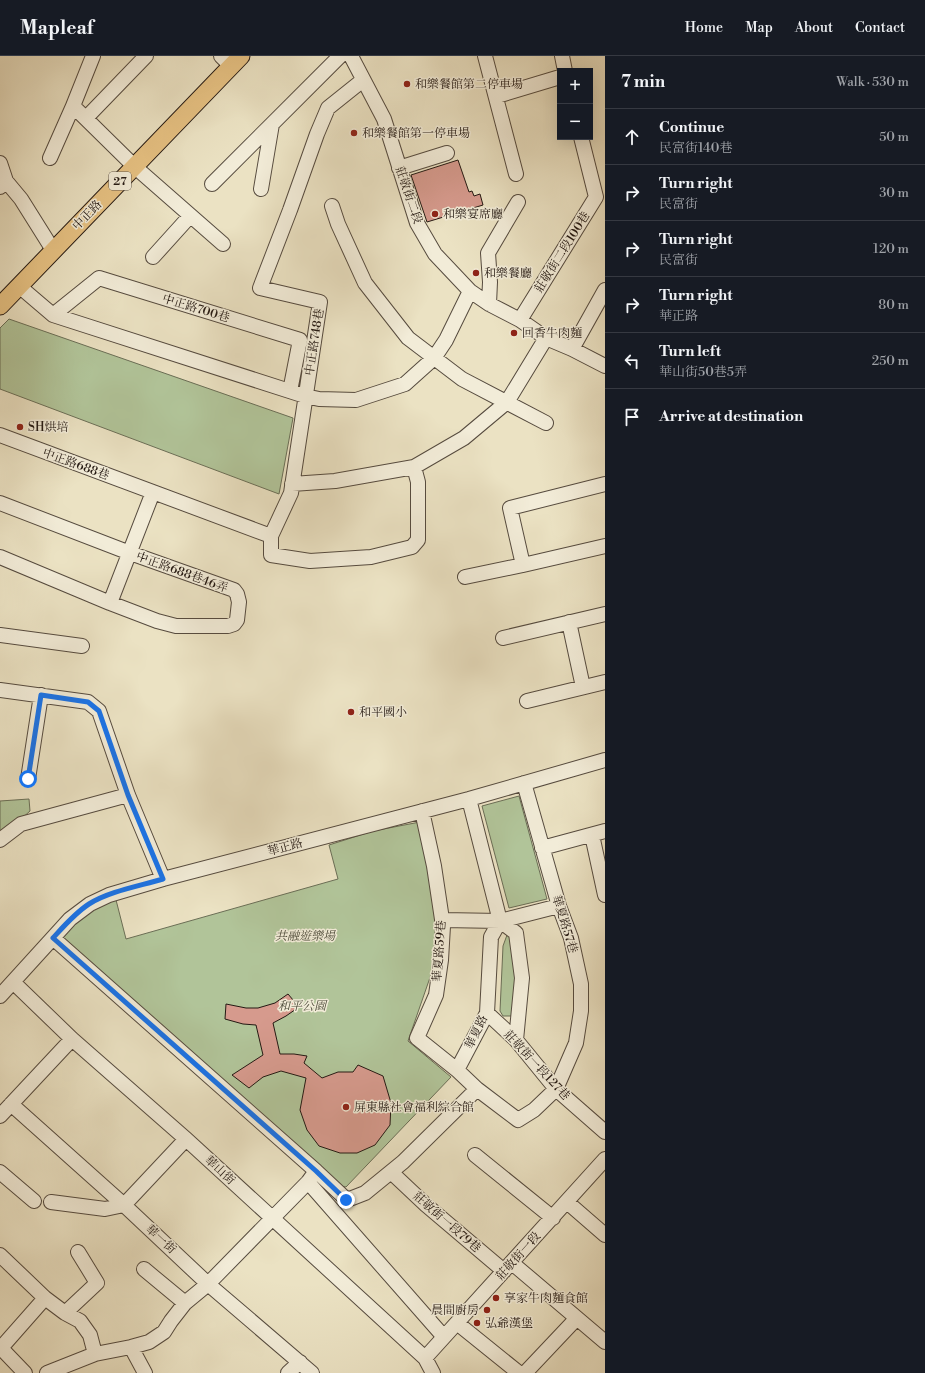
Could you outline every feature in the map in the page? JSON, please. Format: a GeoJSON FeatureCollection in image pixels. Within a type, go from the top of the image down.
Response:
{"type":"FeatureCollection","features":[{"type":"Feature","properties":{"kind":"main road","name":"中正路"},"geometry":{"type":"LineString","coordinates":[[0,306],[134,166],[231,59]]}},
{"type":"Feature","properties":{"kind":"street"},"geometry":{"type":"LineString","coordinates":[[50,158],[93,56]]}},
{"type":"Feature","properties":{"kind":"street"},"geometry":{"type":"LineString","coordinates":[[86,118],[146,56]]}},
{"type":"Feature","properties":{"kind":"street"},"geometry":{"type":"LineString","coordinates":[[212,184],[340,56]]}},
{"type":"Feature","properties":{"kind":"street","name":"莊敬街二段"},"geometry":{"type":"LineString","coordinates":[[351,56],[384,119],[417,223],[435,254],[470,291],[489,304],[520,320],[546,338],[572,349],[605,366]]}},
{"type":"Feature","properties":{"kind":"street"},"geometry":{"type":"LineString","coordinates":[[485,56],[497,96],[516,174]]}},
{"type":"Feature","properties":{"kind":"street"},"geometry":{"type":"LineString","coordinates":[[562,56],[564,68]]}},
{"type":"Feature","properties":{"kind":"street"},"geometry":{"type":"LineString","coordinates":[[497,96],[557,79]]}},
{"type":"Feature","properties":{"kind":"street","name":"中正路748巷"},"geometry":{"type":"LineString","coordinates":[[363,80],[328,108],[260,288],[320,302],[292,484],[290,493],[271,536],[271,555],[310,561],[371,557],[412,547],[418,540],[418,482],[414,467]]}},
{"type":"Feature","properties":{"kind":"street"},"geometry":{"type":"LineString","coordinates":[[73,106],[134,166],[223,244]]}},
{"type":"Feature","properties":{"kind":"street"},"geometry":{"type":"LineString","coordinates":[[261,189],[272,124]]}},
{"type":"Feature","properties":{"kind":"street","name":"莊敬街二段100巷"},"geometry":{"type":"LineString","coordinates":[[520,320],[596,197],[582,140]]}},
{"type":"Feature","properties":{"kind":"street"},"geometry":{"type":"LineString","coordinates":[[399,168],[447,153]]}},
{"type":"Feature","properties":{"kind":"street"},"geometry":{"type":"LineString","coordinates":[[0,163],[3,184],[21,199],[53,250]]}},
{"type":"Feature","properties":{"kind":"street"},"geometry":{"type":"LineString","coordinates":[[489,304],[490,282],[488,253],[518,202]]}},
{"type":"Feature","properties":{"kind":"street"},"geometry":{"type":"LineString","coordinates":[[332,206],[338,224],[365,283],[408,338],[462,379],[546,423]]}},
{"type":"Feature","properties":{"kind":"street"},"geometry":{"type":"LineString","coordinates":[[153,257],[190,216]]}},
{"type":"Feature","properties":{"kind":"street","name":"中正路700巷"},"geometry":{"type":"LineString","coordinates":[[53,315],[99,278],[300,340],[290,391]]}},
{"type":"Feature","properties":{"kind":"street"},"geometry":{"type":"LineString","coordinates":[[19,286],[53,315],[305,396],[319,399],[356,400],[405,384],[434,358],[446,340],[470,291]]}},
{"type":"Feature","properties":{"kind":"street"},"geometry":{"type":"LineString","coordinates":[[572,349],[605,290]]}},
{"type":"Feature","properties":{"kind":"street"},"geometry":{"type":"LineString","coordinates":[[292,484],[335,481],[414,467],[464,438],[507,402],[546,338]]}},
{"type":"Feature","properties":{"kind":"street","name":"中正路688巷"},"geometry":{"type":"LineString","coordinates":[[0,435],[271,536]]}},
{"type":"Feature","properties":{"kind":"street"},"geometry":{"type":"LineString","coordinates":[[523,565],[510,508],[605,484]]}},
{"type":"Feature","properties":{"kind":"street"},"geometry":{"type":"LineString","coordinates":[[110,603],[153,492]]}},
{"type":"Feature","properties":{"kind":"street","name":"中正路688巷46弄"},"geometry":{"type":"LineString","coordinates":[[0,503],[130,553],[234,590],[237,594],[239,602],[237,620],[234,624],[228,626],[176,626],[157,621],[110,603],[0,558]]}},
{"type":"Feature","properties":{"kind":"street"},"geometry":{"type":"LineString","coordinates":[[465,577],[605,546]]}},
{"type":"Feature","properties":{"kind":"street"},"geometry":{"type":"LineString","coordinates":[[502,638],[605,614]]}},
{"type":"Feature","properties":{"kind":"street"},"geometry":{"type":"LineString","coordinates":[[569,622],[583,687]]}},
{"type":"Feature","properties":{"kind":"street"},"geometry":{"type":"LineString","coordinates":[[0,635],[82,646]]}},
{"type":"Feature","properties":{"kind":"street"},"geometry":{"type":"LineString","coordinates":[[527,700],[605,682]]}},
{"type":"Feature","properties":{"kind":"street"},"geometry":{"type":"LineString","coordinates":[[0,690],[88,702],[99,711],[128,795],[163,879]]}},
{"type":"Feature","properties":{"kind":"street"},"geometry":{"type":"LineString","coordinates":[[28,779],[41,695]]}},
{"type":"Feature","properties":{"kind":"street","name":"華正路"},"geometry":{"type":"LineString","coordinates":[[0,996],[70,919],[90,904],[109,895],[163,879],[469,799],[605,760]]}},
{"type":"Feature","properties":{"kind":"street","name":"華夏路57巷"},"geometry":{"type":"LineString","coordinates":[[524,783],[559,906],[572,938],[580,984],[581,1011],[576,1043],[556,1089]]}},
{"type":"Feature","properties":{"kind":"street"},"geometry":{"type":"LineString","coordinates":[[0,840],[21,824],[128,795]]}},
{"type":"Feature","properties":{"kind":"street"},"geometry":{"type":"LineString","coordinates":[[469,799],[500,921],[516,933],[522,978],[516,1040]]}},
{"type":"Feature","properties":{"kind":"street","name":"華夏路59巷"},"geometry":{"type":"LineString","coordinates":[[422,811],[434,866],[444,926],[436,995],[417,1038],[457,1070]]}},
{"type":"Feature","properties":{"kind":"street"},"geometry":{"type":"LineString","coordinates":[[542,848],[598,833],[605,895]]}},
{"type":"Feature","properties":{"kind":"street"},"geometry":{"type":"LineString","coordinates":[[443,920],[500,921],[559,906]]}},
{"type":"Feature","properties":{"kind":"street","name":"華夏路"},"geometry":{"type":"LineString","coordinates":[[457,1070],[486,1013],[491,937],[500,921]]}},
{"type":"Feature","properties":{"kind":"street"},"geometry":{"type":"LineString","coordinates":[[53,938],[316,1171],[346,1200],[365,1193],[391,1172],[477,1090]]}},
{"type":"Feature","properties":{"kind":"street","name":"華山街"},"geometry":{"type":"LineString","coordinates":[[13,982],[72,1039],[186,1139],[426,1358]]}},
{"type":"Feature","properties":{"kind":"street","name":"莊敬街一段127巷"},"geometry":{"type":"LineString","coordinates":[[486,1013],[516,1040],[556,1089],[605,1132]]}},
{"type":"Feature","properties":{"kind":"street"},"geometry":{"type":"LineString","coordinates":[[0,1116],[72,1039]]}},
{"type":"Feature","properties":{"kind":"street"},"geometry":{"type":"LineString","coordinates":[[457,1070],[477,1090],[518,1120],[534,1110],[556,1089]]}},
{"type":"Feature","properties":{"kind":"street","name":"華一街"},"geometry":{"type":"LineString","coordinates":[[11,1104],[124,1205],[208,1284],[312,1373]]}},
{"type":"Feature","properties":{"kind":"street"},"geometry":{"type":"LineString","coordinates":[[51,1202],[105,1209],[124,1205],[186,1139]]}},
{"type":"Feature","properties":{"kind":"street"},"geometry":{"type":"LineString","coordinates":[[475,1154],[553,1218]]}},
{"type":"Feature","properties":{"kind":"street","name":"莊敬街一段"},"geometry":{"type":"LineString","coordinates":[[426,1358],[605,1159]]}},
{"type":"Feature","properties":{"kind":"street"},"geometry":{"type":"LineString","coordinates":[[47,1373],[95,1354],[149,1342],[164,1332],[184,1304],[208,1284],[273,1219],[308,1182],[316,1171]]}},
{"type":"Feature","properties":{"kind":"street"},"geometry":{"type":"LineString","coordinates":[[0,1172],[34,1201]]}},
{"type":"Feature","properties":{"kind":"street","name":"莊敬街一段79巷"},"geometry":{"type":"LineString","coordinates":[[391,1172],[426,1206],[605,1342]]}},
{"type":"Feature","properties":{"kind":"street"},"geometry":{"type":"LineString","coordinates":[[308,1182],[444,1337]]}},
{"type":"Feature","properties":{"kind":"street"},"geometry":{"type":"LineString","coordinates":[[567,1202],[605,1235]]}},
{"type":"Feature","properties":{"kind":"street"},"geometry":{"type":"LineString","coordinates":[[65,1313],[97,1283],[78,1252]]}},
{"type":"Feature","properties":{"kind":"street"},"geometry":{"type":"LineString","coordinates":[[0,1255],[45,1298],[80,1322],[90,1335],[95,1354]]}},
{"type":"Feature","properties":{"kind":"street"},"geometry":{"type":"LineString","coordinates":[[144,1269],[184,1304]]}},
{"type":"Feature","properties":{"kind":"street"},"geometry":{"type":"LineString","coordinates":[[25,1373],[1,1348],[45,1298]]}},
{"type":"Feature","properties":{"kind":"street"},"geometry":{"type":"LineString","coordinates":[[525,1373],[576,1319]]}},
{"type":"Feature","properties":{"kind":"street"},"geometry":{"type":"LineString","coordinates":[[457,1323],[519,1373]]}},
{"type":"Feature","properties":{"kind":"street"},"geometry":{"type":"LineString","coordinates":[[131,1347],[145,1373]]}},
{"type":"Feature","properties":{"kind":"street"},"geometry":{"type":"LineString","coordinates":[[426,1358],[433,1373]]}},
{"type":"Feature","properties":{"kind":"street"},"geometry":{"type":"LineString","coordinates":[[288,1373],[300,1362]]}},
{"type":"Feature","properties":{"kind":"green space"},"geometry":{"type":"Polygon","coordinates":[[[9,319],[293,418],[279,494],[0,389],[0,328],[9,319]]]}},
{"type":"Feature","properties":{"kind":"green space"},"geometry":{"type":"Polygon","coordinates":[[[519,796],[547,899],[509,908],[482,806],[519,796]]]}},
{"type":"Feature","properties":{"kind":"green space"},"geometry":{"type":"Polygon","coordinates":[[[29,799],[30,811],[0,838],[0,801],[29,799]]]}},
{"type":"Feature","properties":{"kind":"green space","name":"和平公園"},"geometry":{"type":"Polygon","coordinates":[[[420,822],[438,930],[434,966],[408,1041],[451,1077],[346,1187],[335,1185],[58,934],[79,913],[115,896],[126,939],[338,879],[329,845],[373,831],[420,822]]]}},
{"type":"Feature","properties":{"kind":"green space"},"geometry":{"type":"Polygon","coordinates":[[[507,935],[510,937],[517,978],[515,1012],[511,1016],[503,1016],[500,1011],[503,946],[507,935]]]}},
{"type":"Feature","properties":{"kind":"building"},"geometry":{"type":"Polygon","coordinates":[[[458,160],[469,192],[472,191],[474,196],[480,194],[483,205],[427,222],[411,175],[458,160]]]}},
{"type":"Feature","properties":{"kind":"building","name":"屏東縣社會福利綜合館"},"geometry":{"type":"Polygon","coordinates":[[[288,994],[299,1007],[273,1023],[280,1054],[307,1056],[304,1063],[322,1078],[338,1072],[353,1072],[358,1065],[383,1076],[391,1103],[390,1125],[375,1145],[357,1153],[340,1153],[319,1146],[307,1130],[300,1110],[306,1078],[281,1071],[263,1077],[249,1088],[232,1075],[263,1055],[256,1025],[243,1024],[225,1019],[226,1004],[246,1008],[258,1008],[275,1003],[288,994]]]}},
{"type":"Feature","properties":{"kind":"place","name":"和樂餐館第二停車場"},"geometry":{"type":"Point","coordinates":[407,84]}},
{"type":"Feature","properties":{"kind":"place","name":"和樂餐館第一停車場"},"geometry":{"type":"Point","coordinates":[354,133]}},
{"type":"Feature","properties":{"kind":"place","name":"和樂宴席廳"},"geometry":{"type":"Point","coordinates":[435,214]}},
{"type":"Feature","properties":{"kind":"place","name":"和樂餐廳"},"geometry":{"type":"Point","coordinates":[476,273]}},
{"type":"Feature","properties":{"kind":"place","name":"回香牛肉麵"},"geometry":{"type":"Point","coordinates":[514,333]}},
{"type":"Feature","properties":{"kind":"place","name":"SH烘培"},"geometry":{"type":"Point","coordinates":[20,427]}},
{"type":"Feature","properties":{"kind":"place","name":"和平國小"},"geometry":{"type":"Point","coordinates":[351,712]}},
{"type":"Feature","properties":{"kind":"place","name":"屏東縣社會福利綜合館"},"geometry":{"type":"Point","coordinates":[346,1107]}},
{"type":"Feature","properties":{"kind":"place","name":"享家牛肉麵食館"},"geometry":{"type":"Point","coordinates":[496,1298]}},
{"type":"Feature","properties":{"kind":"place","name":"晨間廚房"},"geometry":{"type":"Point","coordinates":[487,1310]}},
{"type":"Feature","properties":{"kind":"place","name":"弘爺漢堡"},"geometry":{"type":"Point","coordinates":[477,1323]}},
{"type":"Feature","properties":{"kind":"route"},"geometry":{"type":"LineString","coordinates":[[28,779],[41,695],[88,702],[93,705],[99,711],[128,795],[163,879],[109,895],[90,904],[70,919],[53,938],[316,1171],[346,1200]]}},
{"type":"Feature","properties":{"kind":"park label","name":"共融遊樂場"},"geometry":{"type":"Point","coordinates":[305,936]}}]}
